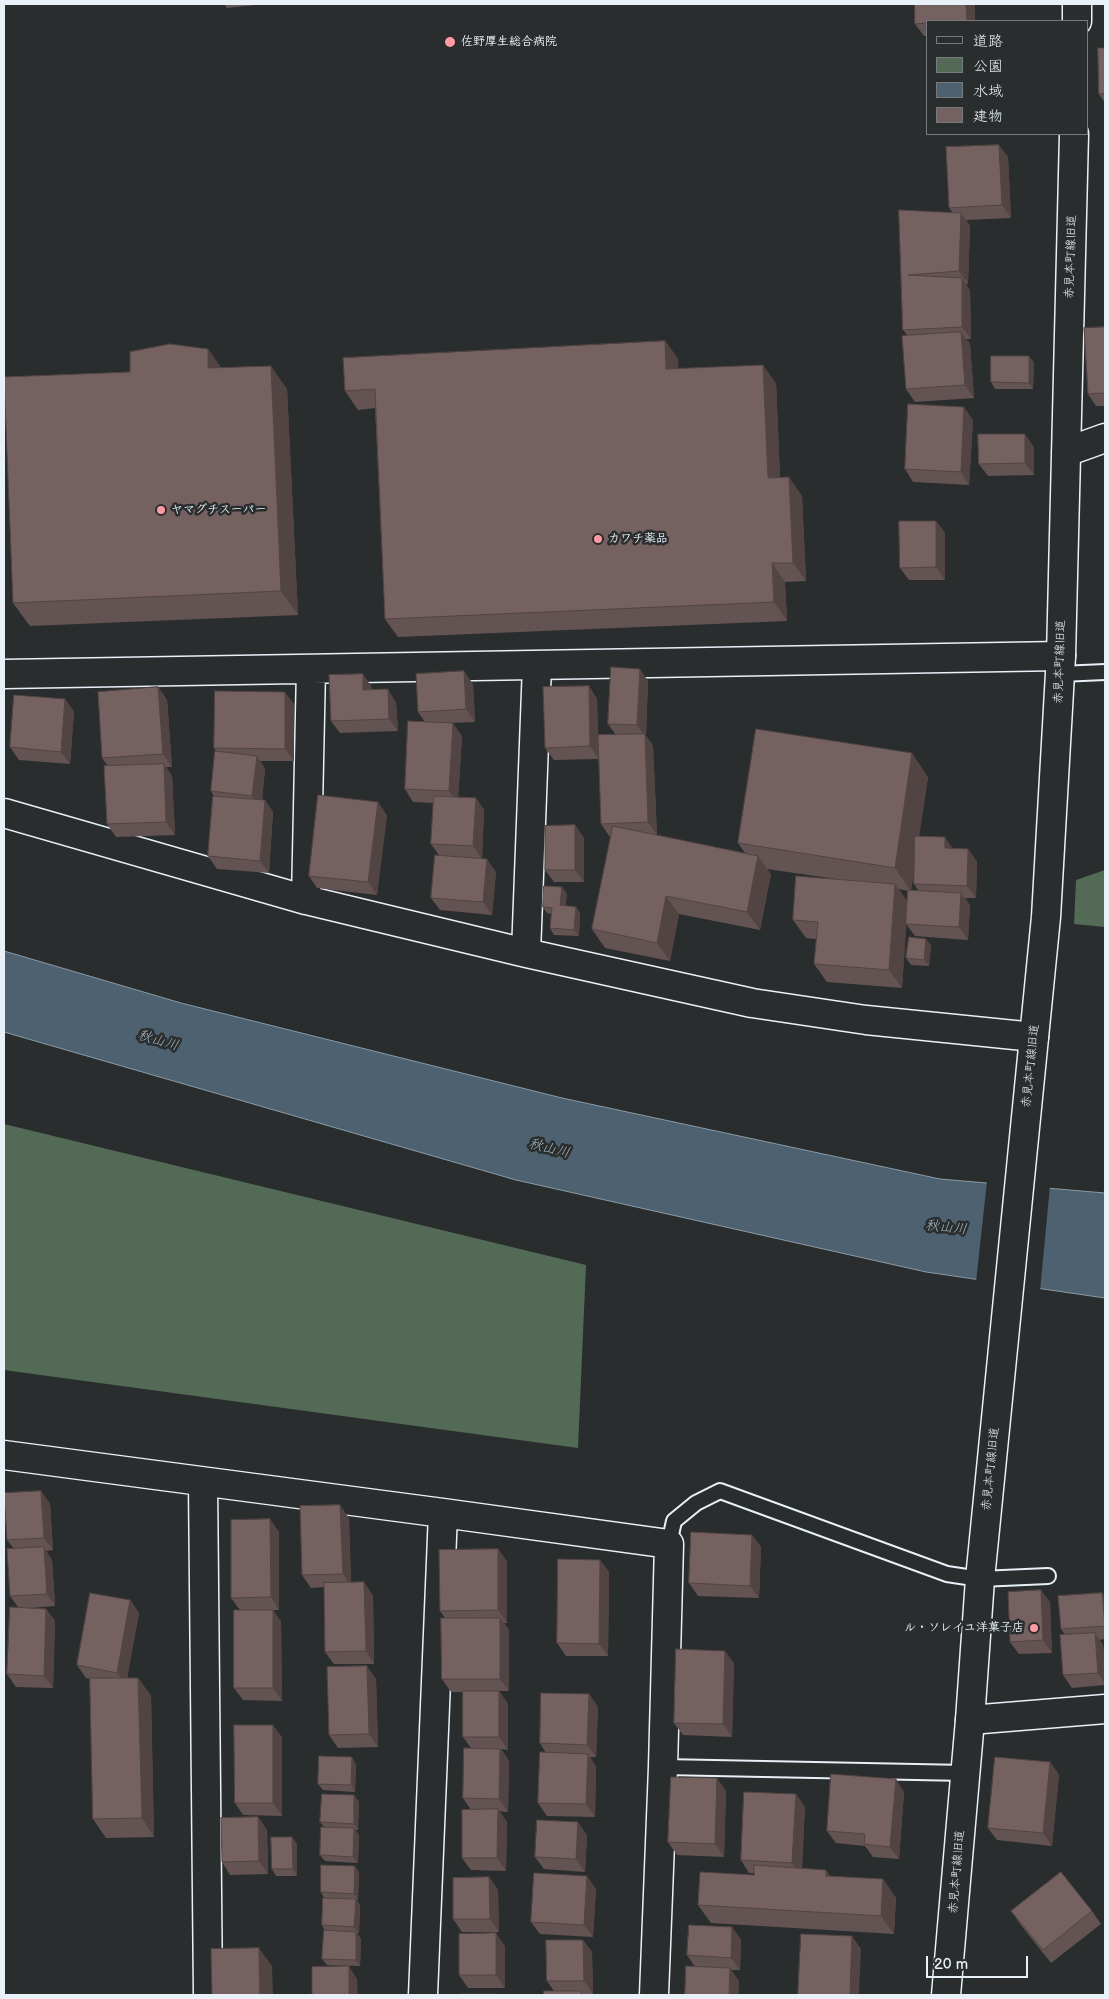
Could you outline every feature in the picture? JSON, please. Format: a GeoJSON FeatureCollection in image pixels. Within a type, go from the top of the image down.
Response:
{"type":"FeatureCollection","features":[{"type":"Feature","properties":{"kind":"street"},"geometry":{"type":"LineString","coordinates":[[1077,4],[1077,20]]}},
{"type":"Feature","properties":{"kind":"street","name":"赤見本町線旧道"},"geometry":{"type":"LineString","coordinates":[[946,1995],[966,1773],[980,1572],[1046,917],[1061,665],[1074,135]]}},
{"type":"Feature","properties":{"kind":"street"},"geometry":{"type":"LineString","coordinates":[[1066,452],[1105,438]]}},
{"type":"Feature","properties":{"kind":"street"},"geometry":{"type":"LineString","coordinates":[[526,953],[537,665]]}},
{"type":"Feature","properties":{"kind":"street"},"geometry":{"type":"LineString","coordinates":[[4,674],[537,665],[1061,665]]}},
{"type":"Feature","properties":{"kind":"street"},"geometry":{"type":"LineString","coordinates":[[306,900],[311,669]]}},
{"type":"Feature","properties":{"kind":"street"},"geometry":{"type":"LineString","coordinates":[[4,812],[306,900],[526,953],[752,1003],[866,1020],[1034,1037]]}},
{"type":"Feature","properties":{"kind":"street"},"geometry":{"type":"LineString","coordinates":[[4,1456],[669,1544],[654,1995]]}},
{"type":"Feature","properties":{"kind":"street"},"geometry":{"type":"LineString","coordinates":[[203,1482],[208,1995]]}},
{"type":"Feature","properties":{"kind":"street"},"geometry":{"type":"LineString","coordinates":[[423,1995],[443,1513]]}},
{"type":"Feature","properties":{"kind":"street"},"geometry":{"type":"LineString","coordinates":[[970,1720],[1105,1709]]}},
{"type":"Feature","properties":{"kind":"lane"},"geometry":{"type":"LineString","coordinates":[[1061,665],[1105,672]]}},
{"type":"Feature","properties":{"kind":"lane"},"geometry":{"type":"LineString","coordinates":[[669,1544],[674,1520],[696,1503],[720,1491],[947,1574],[980,1572],[1048,1576]]}},
{"type":"Feature","properties":{"kind":"lane"},"geometry":{"type":"LineString","coordinates":[[663,1767],[966,1773]]}},
{"type":"Feature","properties":{"kind":"green space"},"geometry":{"type":"Polygon","coordinates":[[[1105,870],[1105,927],[1074,924],[1076,880],[1105,870]]]}},
{"type":"Feature","properties":{"kind":"green space"},"geometry":{"type":"Polygon","coordinates":[[[4,1124],[586,1265],[578,1448],[4,1370],[4,1124]]]}},
{"type":"Feature","properties":{"kind":"water","name":"秋山川"},"geometry":{"type":"Polygon","coordinates":[[[4,951],[181,1003],[562,1098],[940,1179],[1105,1193],[1105,1298],[926,1272],[516,1180],[4,1032],[4,951]]]}},
{"type":"Feature","properties":{"kind":"pier"},"geometry":{"type":"Polygon","coordinates":[[[987,1181],[1050,1186],[1040,1291],[976,1282],[987,1181]]]}},
{"type":"Feature","properties":{"kind":"building"},"geometry":{"type":"Polygon","coordinates":[[[915,4],[966,4],[967,20],[926,20],[926,23],[915,24],[915,4]]]}},
{"type":"Feature","properties":{"kind":"building"},"geometry":{"type":"Polygon","coordinates":[[[1098,48],[1105,48],[1105,94],[1099,94],[1098,48]]]}},
{"type":"Feature","properties":{"kind":"building"},"geometry":{"type":"Polygon","coordinates":[[[999,145],[1002,205],[949,208],[946,147],[999,145]]]}},
{"type":"Feature","properties":{"kind":"building"},"geometry":{"type":"Polygon","coordinates":[[[899,210],[961,213],[959,271],[908,275],[962,278],[962,327],[903,330],[899,210]]]}},
{"type":"Feature","properties":{"kind":"building"},"geometry":{"type":"Polygon","coordinates":[[[1105,327],[1105,393],[1088,394],[1084,328],[1105,327]]]}},
{"type":"Feature","properties":{"kind":"building"},"geometry":{"type":"Polygon","coordinates":[[[961,332],[965,385],[906,389],[902,336],[961,332]]]}},
{"type":"Feature","properties":{"kind":"building","name":"カワチ薬品"},"geometry":{"type":"Polygon","coordinates":[[[665,341],[666,369],[763,365],[768,478],[789,477],[793,563],[772,563],[774,602],[385,619],[375,389],[345,391],[343,358],[665,341]]]}},
{"type":"Feature","properties":{"kind":"building"},"geometry":{"type":"Polygon","coordinates":[[[170,344],[208,349],[208,368],[271,366],[281,591],[13,603],[4,377],[130,372],[130,352],[170,344]]]}},
{"type":"Feature","properties":{"kind":"building"},"geometry":{"type":"Polygon","coordinates":[[[991,356],[1029,356],[1029,383],[991,382],[991,356]]]}},
{"type":"Feature","properties":{"kind":"building"},"geometry":{"type":"Polygon","coordinates":[[[908,404],[964,407],[961,472],[905,469],[908,404]]]}},
{"type":"Feature","properties":{"kind":"building"},"geometry":{"type":"Polygon","coordinates":[[[978,434],[1025,434],[1025,463],[979,464],[978,434]]]}},
{"type":"Feature","properties":{"kind":"building"},"geometry":{"type":"Polygon","coordinates":[[[899,521],[936,521],[936,567],[900,568],[899,521]]]}},
{"type":"Feature","properties":{"kind":"building"},"geometry":{"type":"Polygon","coordinates":[[[611,667],[640,669],[637,725],[608,724],[611,667]]]}},
{"type":"Feature","properties":{"kind":"building"},"geometry":{"type":"Polygon","coordinates":[[[464,671],[466,709],[418,712],[416,674],[464,671]]]}},
{"type":"Feature","properties":{"kind":"building"},"geometry":{"type":"Polygon","coordinates":[[[363,674],[363,690],[388,689],[389,719],[331,721],[329,675],[363,674]]]}},
{"type":"Feature","properties":{"kind":"building"},"geometry":{"type":"Polygon","coordinates":[[[589,686],[590,746],[545,748],[543,687],[589,686]]]}},
{"type":"Feature","properties":{"kind":"building"},"geometry":{"type":"Polygon","coordinates":[[[158,687],[163,754],[102,758],[98,692],[158,687]]]}},
{"type":"Feature","properties":{"kind":"building"},"geometry":{"type":"Polygon","coordinates":[[[215,691],[285,692],[285,749],[214,748],[215,691]]]}},
{"type":"Feature","properties":{"kind":"building"},"geometry":{"type":"Polygon","coordinates":[[[14,695],[65,699],[61,752],[10,747],[14,695]]]}},
{"type":"Feature","properties":{"kind":"building"},"geometry":{"type":"Polygon","coordinates":[[[408,721],[453,723],[449,791],[405,789],[408,721]]]}},
{"type":"Feature","properties":{"kind":"building"},"geometry":{"type":"Polygon","coordinates":[[[756,729],[912,753],[895,868],[738,843],[756,729]]]}},
{"type":"Feature","properties":{"kind":"building"},"geometry":{"type":"Polygon","coordinates":[[[645,734],[648,822],[601,824],[598,735],[645,734]]]}},
{"type":"Feature","properties":{"kind":"building"},"geometry":{"type":"Polygon","coordinates":[[[215,751],[257,756],[252,796],[211,791],[215,751]]]}},
{"type":"Feature","properties":{"kind":"building"},"geometry":{"type":"Polygon","coordinates":[[[164,764],[166,822],[107,824],[104,766],[164,764]]]}},
{"type":"Feature","properties":{"kind":"building"},"geometry":{"type":"Polygon","coordinates":[[[318,795],[378,802],[368,882],[309,876],[318,795]]]}},
{"type":"Feature","properties":{"kind":"building"},"geometry":{"type":"Polygon","coordinates":[[[213,796],[265,800],[260,861],[208,856],[213,796]]]}},
{"type":"Feature","properties":{"kind":"building"},"geometry":{"type":"Polygon","coordinates":[[[434,796],[476,798],[473,846],[431,844],[434,796]]]}},
{"type":"Feature","properties":{"kind":"building"},"geometry":{"type":"Polygon","coordinates":[[[575,825],[575,870],[545,870],[545,826],[575,825]]]}},
{"type":"Feature","properties":{"kind":"building"},"geometry":{"type":"Polygon","coordinates":[[[613,826],[758,856],[747,912],[666,896],[657,943],[592,929],[613,826]]]}},
{"type":"Feature","properties":{"kind":"building"},"geometry":{"type":"Polygon","coordinates":[[[915,836],[945,837],[945,848],[968,849],[967,886],[914,884],[915,836]]]}},
{"type":"Feature","properties":{"kind":"building"},"geometry":{"type":"Polygon","coordinates":[[[435,855],[487,859],[483,902],[431,898],[435,855]]]}},
{"type":"Feature","properties":{"kind":"building"},"geometry":{"type":"Polygon","coordinates":[[[796,876],[895,884],[889,970],[814,964],[818,922],[793,920],[796,876]]]}},
{"type":"Feature","properties":{"kind":"building"},"geometry":{"type":"Polygon","coordinates":[[[544,886],[562,887],[560,905],[576,907],[574,930],[550,928],[552,908],[543,907],[544,886]]]}},
{"type":"Feature","properties":{"kind":"building"},"geometry":{"type":"Polygon","coordinates":[[[908,890],[961,893],[959,927],[906,924],[908,890]]]}},
{"type":"Feature","properties":{"kind":"building"},"geometry":{"type":"Polygon","coordinates":[[[909,937],[926,939],[924,960],[906,958],[909,937]]]}},
{"type":"Feature","properties":{"kind":"building"},"geometry":{"type":"Polygon","coordinates":[[[41,1491],[44,1538],[7,1540],[4,1493],[41,1491]]]}},
{"type":"Feature","properties":{"kind":"building"},"geometry":{"type":"Polygon","coordinates":[[[340,1505],[343,1574],[302,1575],[300,1506],[340,1505]]]}},
{"type":"Feature","properties":{"kind":"building"},"geometry":{"type":"Polygon","coordinates":[[[270,1519],[271,1597],[231,1598],[231,1520],[270,1519]]]}},
{"type":"Feature","properties":{"kind":"building"},"geometry":{"type":"Polygon","coordinates":[[[691,1532],[752,1535],[750,1586],[689,1583],[691,1532]]]}},
{"type":"Feature","properties":{"kind":"building"},"geometry":{"type":"Polygon","coordinates":[[[44,1547],[47,1594],[10,1596],[7,1549],[44,1547]]]}},
{"type":"Feature","properties":{"kind":"building"},"geometry":{"type":"Polygon","coordinates":[[[498,1549],[498,1610],[440,1611],[439,1550],[498,1549]]]}},
{"type":"Feature","properties":{"kind":"building"},"geometry":{"type":"Polygon","coordinates":[[[558,1559],[600,1560],[599,1644],[557,1643],[558,1559]]]}},
{"type":"Feature","properties":{"kind":"building"},"geometry":{"type":"Polygon","coordinates":[[[364,1582],[366,1651],[325,1652],[324,1583],[364,1582]]]}},
{"type":"Feature","properties":{"kind":"building"},"geometry":{"type":"Polygon","coordinates":[[[1041,1590],[1043,1640],[1010,1642],[1008,1592],[1041,1590]]]}},
{"type":"Feature","properties":{"kind":"building"},"geometry":{"type":"Polygon","coordinates":[[[90,1593],[130,1600],[117,1673],[77,1665],[90,1593]]]}},
{"type":"Feature","properties":{"kind":"building"},"geometry":{"type":"Polygon","coordinates":[[[1102,1593],[1105,1626],[1061,1629],[1058,1596],[1102,1593]]]}},
{"type":"Feature","properties":{"kind":"building"},"geometry":{"type":"Polygon","coordinates":[[[10,1607],[46,1609],[44,1676],[7,1674],[10,1607]]]}},
{"type":"Feature","properties":{"kind":"building"},"geometry":{"type":"Polygon","coordinates":[[[234,1610],[273,1610],[273,1688],[234,1688],[234,1610]]]}},
{"type":"Feature","properties":{"kind":"building"},"geometry":{"type":"Polygon","coordinates":[[[441,1618],[500,1618],[500,1679],[442,1679],[441,1618]]]}},
{"type":"Feature","properties":{"kind":"building"},"geometry":{"type":"Polygon","coordinates":[[[1095,1633],[1098,1673],[1063,1675],[1060,1635],[1095,1633]]]}},
{"type":"Feature","properties":{"kind":"building"},"geometry":{"type":"Polygon","coordinates":[[[676,1649],[725,1651],[723,1724],[674,1723],[676,1649]]]}},
{"type":"Feature","properties":{"kind":"building"},"geometry":{"type":"Polygon","coordinates":[[[367,1666],[369,1734],[329,1735],[327,1667],[367,1666]]]}},
{"type":"Feature","properties":{"kind":"building"},"geometry":{"type":"Polygon","coordinates":[[[90,1678],[138,1678],[142,1818],[93,1819],[90,1678]]]}},
{"type":"Feature","properties":{"kind":"building"},"geometry":{"type":"Polygon","coordinates":[[[463,1691],[499,1691],[499,1737],[463,1737],[463,1691]]]}},
{"type":"Feature","properties":{"kind":"building"},"geometry":{"type":"Polygon","coordinates":[[[541,1693],[589,1694],[587,1745],[540,1743],[541,1693]]]}},
{"type":"Feature","properties":{"kind":"building"},"geometry":{"type":"Polygon","coordinates":[[[234,1725],[273,1725],[273,1803],[235,1803],[234,1725]]]}},
{"type":"Feature","properties":{"kind":"building"},"geometry":{"type":"Polygon","coordinates":[[[464,1748],[500,1749],[499,1799],[463,1798],[464,1748]]]}},
{"type":"Feature","properties":{"kind":"building"},"geometry":{"type":"Polygon","coordinates":[[[540,1752],[588,1754],[586,1804],[538,1803],[540,1752]]]}},
{"type":"Feature","properties":{"kind":"building"},"geometry":{"type":"Polygon","coordinates":[[[319,1756],[352,1757],[351,1785],[318,1784],[319,1756]]]}},
{"type":"Feature","properties":{"kind":"building"},"geometry":{"type":"Polygon","coordinates":[[[995,1757],[1050,1762],[1043,1833],[988,1828],[995,1757]]]}},
{"type":"Feature","properties":{"kind":"building"},"geometry":{"type":"Polygon","coordinates":[[[831,1774],[896,1779],[890,1847],[864,1844],[865,1834],[827,1831],[831,1774]]]}},
{"type":"Feature","properties":{"kind":"building"},"geometry":{"type":"Polygon","coordinates":[[[671,1777],[717,1778],[715,1844],[668,1842],[671,1777]]]}},
{"type":"Feature","properties":{"kind":"building"},"geometry":{"type":"Polygon","coordinates":[[[744,1792],[796,1794],[792,1863],[741,1860],[744,1792]]]}},
{"type":"Feature","properties":{"kind":"building"},"geometry":{"type":"Polygon","coordinates":[[[322,1794],[354,1795],[354,1824],[320,1822],[322,1794]]]}},
{"type":"Feature","properties":{"kind":"building"},"geometry":{"type":"Polygon","coordinates":[[[498,1809],[497,1858],[462,1858],[462,1810],[498,1809]]]}},
{"type":"Feature","properties":{"kind":"building"},"geometry":{"type":"Polygon","coordinates":[[[258,1817],[259,1861],[222,1862],[221,1818],[258,1817]]]}},
{"type":"Feature","properties":{"kind":"building"},"geometry":{"type":"Polygon","coordinates":[[[537,1820],[578,1822],[576,1859],[535,1857],[537,1820]]]}},
{"type":"Feature","properties":{"kind":"building"},"geometry":{"type":"Polygon","coordinates":[[[321,1827],[354,1828],[353,1857],[320,1855],[321,1827]]]}},
{"type":"Feature","properties":{"kind":"building"},"geometry":{"type":"Polygon","coordinates":[[[271,1837],[292,1837],[293,1869],[272,1869],[271,1837]]]}},
{"type":"Feature","properties":{"kind":"building"},"geometry":{"type":"Polygon","coordinates":[[[321,1865],[355,1866],[354,1894],[321,1892],[321,1865]]]}},
{"type":"Feature","properties":{"kind":"building"},"geometry":{"type":"Polygon","coordinates":[[[754,1865],[826,1870],[826,1876],[883,1879],[881,1916],[698,1905],[700,1872],[754,1875],[754,1865]]]}},
{"type":"Feature","properties":{"kind":"building"},"geometry":{"type":"Polygon","coordinates":[[[1061,1872],[1092,1911],[1043,1950],[1011,1911],[1061,1872]]]}},
{"type":"Feature","properties":{"kind":"building"},"geometry":{"type":"Polygon","coordinates":[[[534,1873],[587,1876],[584,1925],[531,1922],[534,1873]]]}},
{"type":"Feature","properties":{"kind":"building"},"geometry":{"type":"Polygon","coordinates":[[[489,1877],[490,1919],[453,1919],[453,1878],[489,1877]]]}},
{"type":"Feature","properties":{"kind":"building"},"geometry":{"type":"Polygon","coordinates":[[[323,1898],[356,1899],[354,1927],[322,1925],[323,1898]]]}},
{"type":"Feature","properties":{"kind":"building"},"geometry":{"type":"Polygon","coordinates":[[[689,1925],[732,1927],[731,1958],[687,1955],[689,1925]]]}},
{"type":"Feature","properties":{"kind":"building"},"geometry":{"type":"Polygon","coordinates":[[[324,1930],[356,1932],[356,1960],[322,1959],[324,1930]]]}},
{"type":"Feature","properties":{"kind":"building"},"geometry":{"type":"Polygon","coordinates":[[[496,1933],[496,1975],[459,1975],[459,1934],[496,1933]]]}},
{"type":"Feature","properties":{"kind":"building"},"geometry":{"type":"Polygon","coordinates":[[[801,1934],[852,1936],[850,1995],[798,1995],[801,1934]]]}},
{"type":"Feature","properties":{"kind":"building"},"geometry":{"type":"Polygon","coordinates":[[[546,1940],[583,1940],[584,1981],[547,1981],[546,1940]]]}},
{"type":"Feature","properties":{"kind":"building"},"geometry":{"type":"Polygon","coordinates":[[[259,1948],[260,1995],[212,1995],[211,1949],[259,1948]]]}},
{"type":"Feature","properties":{"kind":"building"},"geometry":{"type":"Polygon","coordinates":[[[349,1966],[349,1995],[312,1995],[312,1967],[349,1966]]]}},
{"type":"Feature","properties":{"kind":"building"},"geometry":{"type":"Polygon","coordinates":[[[686,1966],[730,1968],[729,1995],[685,1995],[686,1966]]]}},
{"type":"Feature","properties":{"kind":"building"},"geometry":{"type":"Polygon","coordinates":[[[544,1991],[581,1991],[581,1995],[544,1995],[544,1991]]]}},
{"type":"Feature","properties":{"kind":"building"},"geometry":{"type":"Polygon","coordinates":[[[496,1994],[496,1995],[459,1995],[496,1994]]]}},
{"type":"Feature","properties":{"kind":"place","name":"佐野厚生総合病院"},"geometry":{"type":"Point","coordinates":[450,42]}},
{"type":"Feature","properties":{"kind":"place","name":"ヤマグチスーパー"},"geometry":{"type":"Point","coordinates":[161,510]}},
{"type":"Feature","properties":{"kind":"place","name":"カワチ薬品"},"geometry":{"type":"Point","coordinates":[598,539]}},
{"type":"Feature","properties":{"kind":"place","name":"ル・ソレイユ洋菓子店"},"geometry":{"type":"Point","coordinates":[1034,1628]}}]}
